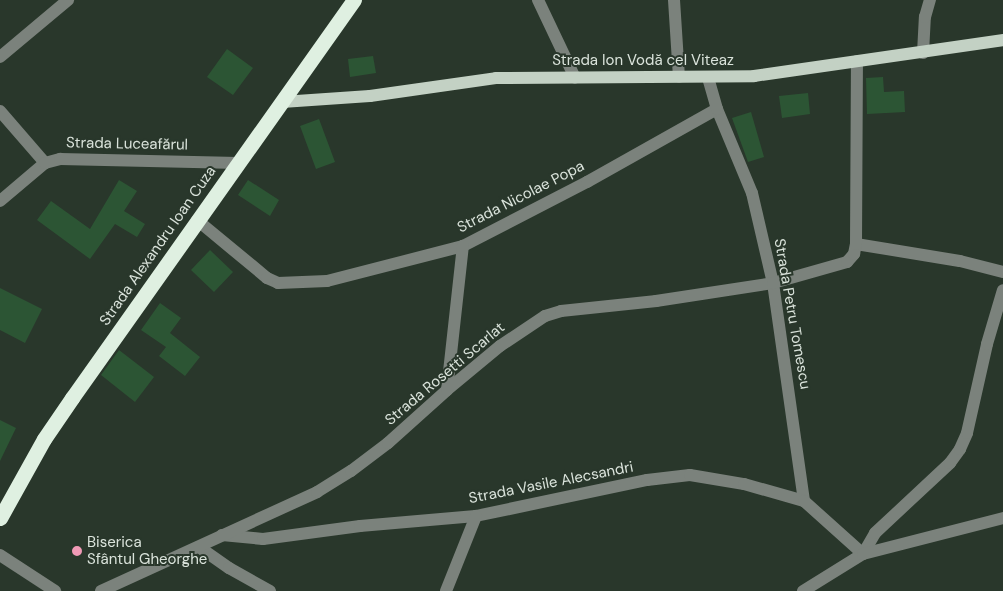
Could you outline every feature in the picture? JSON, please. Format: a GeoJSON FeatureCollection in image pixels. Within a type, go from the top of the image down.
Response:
{"type":"FeatureCollection","features":[{"type":"Feature","properties":{"kind":"highway","name":"Strada Alexandru Ioan Cuza"},"geometry":{"type":"LineString","coordinates":[[0,518],[44,439],[354,0]]}},
{"type":"Feature","properties":{"kind":"main road","name":"Strada Ion Vodă cel Viteaz"},"geometry":{"type":"LineString","coordinates":[[282,102],[370,96],[496,78],[754,76],[1003,40]]}},
{"type":"Feature","properties":{"kind":"street"},"geometry":{"type":"LineString","coordinates":[[0,56],[68,0]]}},
{"type":"Feature","properties":{"kind":"street"},"geometry":{"type":"LineString","coordinates":[[538,0],[575,78]]}},
{"type":"Feature","properties":{"kind":"street"},"geometry":{"type":"LineString","coordinates":[[674,0],[679,77]]}},
{"type":"Feature","properties":{"kind":"street"},"geometry":{"type":"LineString","coordinates":[[923,53],[925,17],[930,0]]}},
{"type":"Feature","properties":{"kind":"street"},"geometry":{"type":"LineString","coordinates":[[857,61],[856,244],[960,261],[1003,272]]}},
{"type":"Feature","properties":{"kind":"street"},"geometry":{"type":"LineString","coordinates":[[708,77],[717,109]]}},
{"type":"Feature","properties":{"kind":"street","name":"Strada Nicolae Popa"},"geometry":{"type":"LineString","coordinates":[[197,220],[266,278],[278,283],[327,281],[463,246],[570,191],[717,109]]}},
{"type":"Feature","properties":{"kind":"street","name":"Strada Petru Tomescu"},"geometry":{"type":"LineString","coordinates":[[717,109],[752,193],[773,284],[804,501]]}},
{"type":"Feature","properties":{"kind":"street"},"geometry":{"type":"LineString","coordinates":[[0,111],[45,163],[0,201]]}},
{"type":"Feature","properties":{"kind":"street","name":"Strada Luceafărul"},"geometry":{"type":"LineString","coordinates":[[45,163],[60,159],[238,163]]}},
{"type":"Feature","properties":{"kind":"street","name":"Strada Rosetti Scarlat"},"geometry":{"type":"LineString","coordinates":[[100,591],[317,492],[351,472],[388,443],[446,390],[500,346],[545,316],[561,311],[656,301],[773,284],[847,262],[854,254],[856,244]]}},
{"type":"Feature","properties":{"kind":"street"},"geometry":{"type":"LineString","coordinates":[[446,390],[463,246]]}},
{"type":"Feature","properties":{"kind":"street"},"geometry":{"type":"LineString","coordinates":[[863,554],[875,533],[950,463],[960,448],[967,433],[987,344],[1003,290]]}},
{"type":"Feature","properties":{"kind":"street","name":"Strada Vasile Alecsandri"},"geometry":{"type":"LineString","coordinates":[[222,536],[263,539],[476,516],[647,480],[690,474],[744,484],[804,501],[863,554]]}},
{"type":"Feature","properties":{"kind":"street"},"geometry":{"type":"LineString","coordinates":[[446,591],[476,516]]}},
{"type":"Feature","properties":{"kind":"street"},"geometry":{"type":"LineString","coordinates":[[803,591],[863,554],[1003,518]]}},
{"type":"Feature","properties":{"kind":"street"},"geometry":{"type":"LineString","coordinates":[[199,547],[229,568],[270,591]]}},
{"type":"Feature","properties":{"kind":"street"},"geometry":{"type":"LineString","coordinates":[[0,555],[55,591]]}},
{"type":"Feature","properties":{"kind":"building"},"geometry":{"type":"Polygon","coordinates":[[[227,49],[253,68],[233,95],[207,77],[227,49]]]}},
{"type":"Feature","properties":{"kind":"building"},"geometry":{"type":"Polygon","coordinates":[[[373,56],[376,73],[350,77],[348,59],[373,56]]]}},
{"type":"Feature","properties":{"kind":"building"},"geometry":{"type":"Polygon","coordinates":[[[883,77],[884,92],[904,91],[905,112],[867,114],[866,78],[883,77]]]}},
{"type":"Feature","properties":{"kind":"building"},"geometry":{"type":"Polygon","coordinates":[[[808,93],[810,114],[782,118],[779,96],[808,93]]]}},
{"type":"Feature","properties":{"kind":"building"},"geometry":{"type":"Polygon","coordinates":[[[751,112],[764,157],[748,162],[732,118],[751,112]]]}},
{"type":"Feature","properties":{"kind":"building"},"geometry":{"type":"Polygon","coordinates":[[[319,119],[335,162],[316,169],[300,126],[319,119]]]}},
{"type":"Feature","properties":{"kind":"building"},"geometry":{"type":"Polygon","coordinates":[[[119,180],[137,191],[124,211],[145,224],[137,237],[115,224],[90,259],[37,220],[51,201],[90,229],[119,180]]]}},
{"type":"Feature","properties":{"kind":"building"},"geometry":{"type":"Polygon","coordinates":[[[248,180],[279,200],[270,216],[238,195],[248,180]]]}},
{"type":"Feature","properties":{"kind":"building"},"geometry":{"type":"Polygon","coordinates":[[[210,250],[233,272],[214,292],[191,270],[210,250]]]}},
{"type":"Feature","properties":{"kind":"building"},"geometry":{"type":"Polygon","coordinates":[[[0,288],[42,309],[25,343],[0,330],[0,288]]]}},
{"type":"Feature","properties":{"kind":"building"},"geometry":{"type":"Polygon","coordinates":[[[160,303],[181,318],[170,333],[200,357],[185,376],[159,356],[166,347],[141,330],[160,303]]]}},
{"type":"Feature","properties":{"kind":"building"},"geometry":{"type":"Polygon","coordinates":[[[119,350],[154,377],[135,402],[101,375],[119,350]]]}},
{"type":"Feature","properties":{"kind":"building"},"geometry":{"type":"Polygon","coordinates":[[[0,420],[16,428],[0,461],[0,420]]]}},
{"type":"Feature","properties":{"kind":"place","name":"Biserica Sfântul Gheorghe"},"geometry":{"type":"Point","coordinates":[77,551]}}]}
